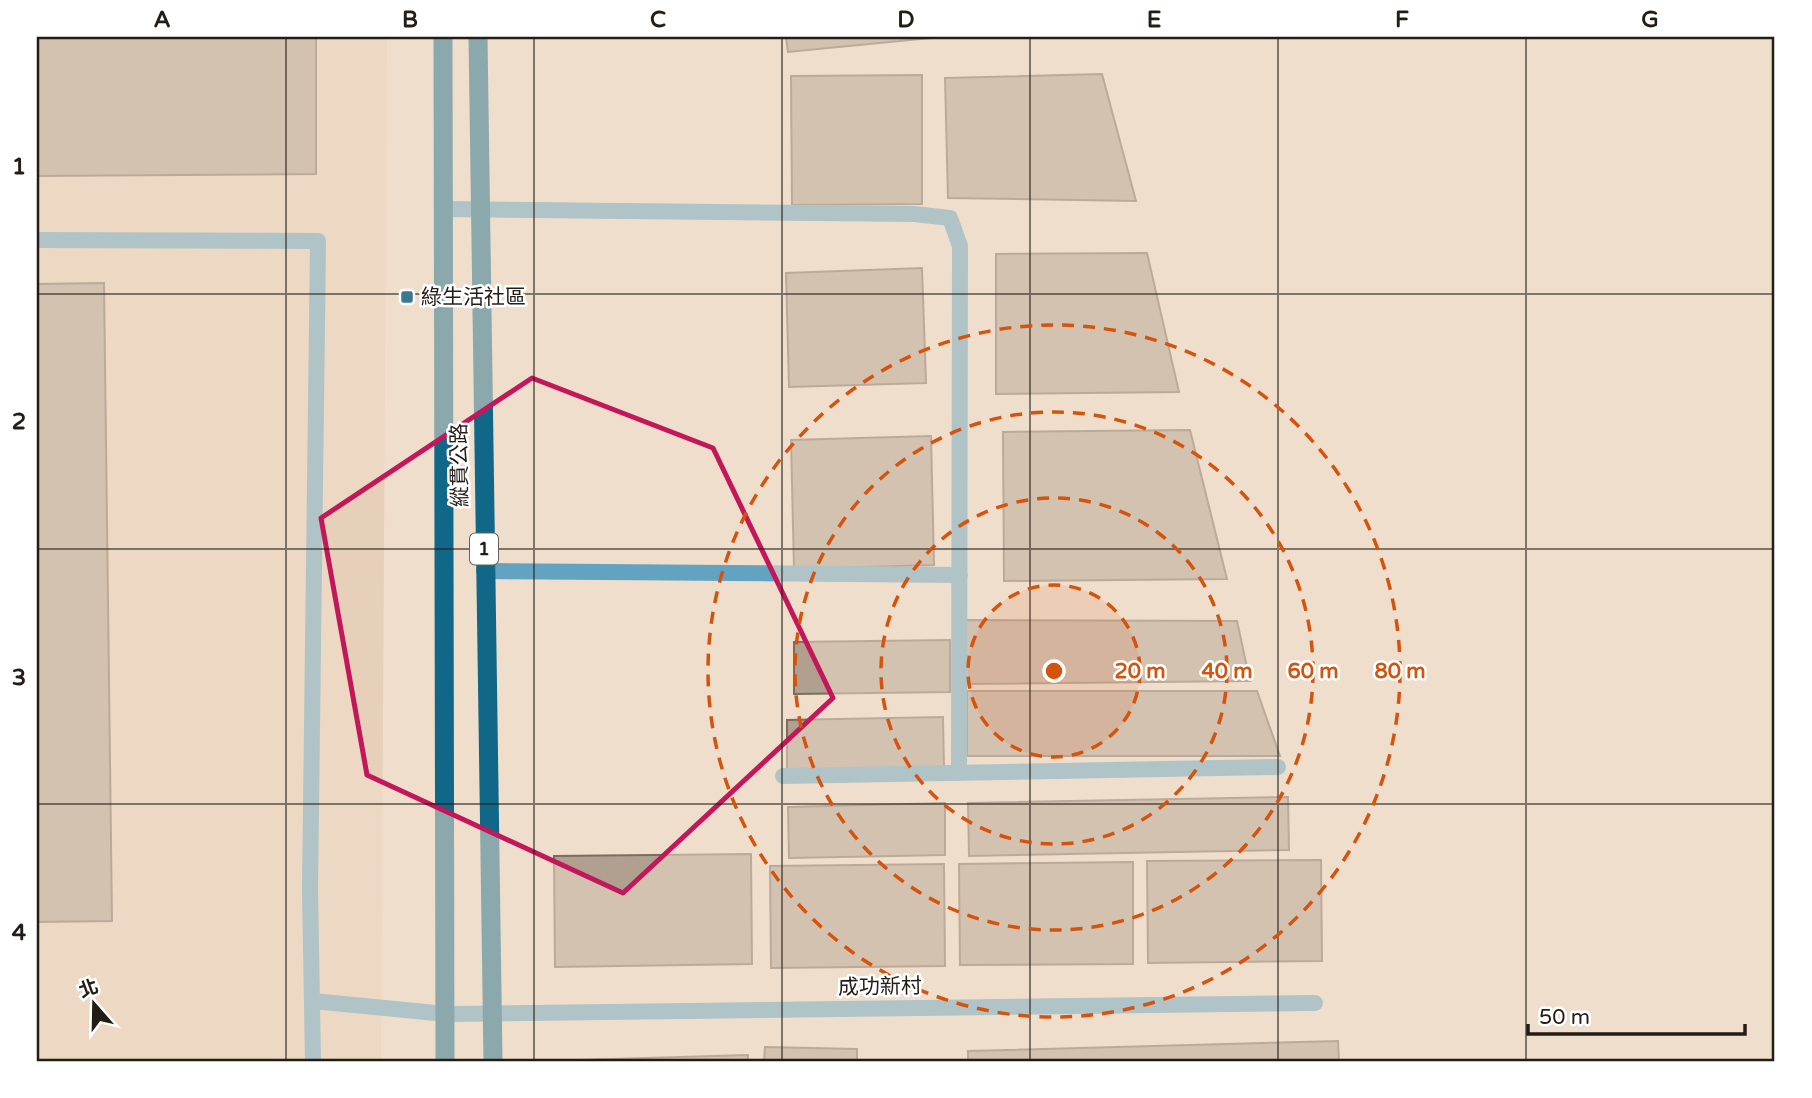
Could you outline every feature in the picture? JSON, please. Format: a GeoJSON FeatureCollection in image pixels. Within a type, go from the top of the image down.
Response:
{"type":"FeatureCollection","features":[{"type":"Feature","properties":{"kind":"main road","name":"縱貫公路"},"geometry":{"type":"LineString","coordinates":[[443,37],[445,1061]]}},
{"type":"Feature","properties":{"kind":"main road","name":"縱貫公路"},"geometry":{"type":"LineString","coordinates":[[478,37],[493,1061]]}},
{"type":"Feature","properties":{"kind":"lane"},"geometry":{"type":"LineString","coordinates":[[443,209],[914,214],[950,218],[960,246],[959,773]]}},
{"type":"Feature","properties":{"kind":"lane"},"geometry":{"type":"LineString","coordinates":[[37,240],[317,241],[310,890],[313,1061]]}},
{"type":"Feature","properties":{"kind":"lane"},"geometry":{"type":"LineString","coordinates":[[484,571],[960,575]]}},
{"type":"Feature","properties":{"kind":"lane"},"geometry":{"type":"LineString","coordinates":[[783,776],[1278,767]]}},
{"type":"Feature","properties":{"kind":"lane","name":"成功新村"},"geometry":{"type":"LineString","coordinates":[[313,1001],[446,1014],[1315,1003]]}},
{"type":"Feature","properties":{"kind":"highlighted area"},"geometry":{"type":"Polygon","coordinates":[[[532,378],[713,448],[833,698],[623,893],[367,775],[321,518],[532,378]]]}},
{"type":"Feature","properties":{"kind":"shaded area"},"geometry":{"type":"Polygon","coordinates":[[[37,37],[387,37],[381,1061],[37,1061],[37,37]]]}},
{"type":"Feature","properties":{"kind":"building"},"geometry":{"type":"Polygon","coordinates":[[[37,37],[316,37],[316,174],[37,176],[37,37]]]}},
{"type":"Feature","properties":{"kind":"building"},"geometry":{"type":"Polygon","coordinates":[[[786,37],[941,37],[788,52],[786,37]]]}},
{"type":"Feature","properties":{"kind":"building"},"geometry":{"type":"Polygon","coordinates":[[[1102,74],[1136,201],[948,198],[945,78],[1102,74]]]}},
{"type":"Feature","properties":{"kind":"building"},"geometry":{"type":"Polygon","coordinates":[[[922,75],[922,204],[792,205],[791,76],[922,75]]]}},
{"type":"Feature","properties":{"kind":"building"},"geometry":{"type":"Polygon","coordinates":[[[1147,253],[1179,392],[996,394],[996,254],[1147,253]]]}},
{"type":"Feature","properties":{"kind":"building"},"geometry":{"type":"Polygon","coordinates":[[[922,268],[926,383],[789,387],[786,273],[922,268]]]}},
{"type":"Feature","properties":{"kind":"building"},"geometry":{"type":"Polygon","coordinates":[[[104,283],[112,921],[37,922],[37,284],[104,283]]]}},
{"type":"Feature","properties":{"kind":"building"},"geometry":{"type":"Polygon","coordinates":[[[1190,430],[1227,579],[1004,581],[1003,432],[1190,430]]]}},
{"type":"Feature","properties":{"kind":"building"},"geometry":{"type":"Polygon","coordinates":[[[931,436],[934,565],[794,569],[791,440],[931,436]]]}},
{"type":"Feature","properties":{"kind":"building"},"geometry":{"type":"Polygon","coordinates":[[[965,620],[1237,621],[1250,681],[965,684],[965,620]]]}},
{"type":"Feature","properties":{"kind":"building"},"geometry":{"type":"Polygon","coordinates":[[[950,640],[950,692],[794,694],[794,642],[950,640]]]}},
{"type":"Feature","properties":{"kind":"building"},"geometry":{"type":"Polygon","coordinates":[[[967,691],[1257,691],[1280,756],[967,756],[967,691]]]}},
{"type":"Feature","properties":{"kind":"building"},"geometry":{"type":"Polygon","coordinates":[[[943,717],[944,769],[787,772],[787,720],[943,717]]]}},
{"type":"Feature","properties":{"kind":"building"},"geometry":{"type":"Polygon","coordinates":[[[1288,797],[1289,850],[969,856],[968,803],[1288,797]]]}},
{"type":"Feature","properties":{"kind":"building"},"geometry":{"type":"Polygon","coordinates":[[[945,803],[945,855],[789,858],[788,807],[945,803]]]}},
{"type":"Feature","properties":{"kind":"building"},"geometry":{"type":"Polygon","coordinates":[[[751,854],[752,964],[555,967],[554,856],[751,854]]]}},
{"type":"Feature","properties":{"kind":"building"},"geometry":{"type":"Polygon","coordinates":[[[1321,860],[1322,961],[1148,963],[1147,861],[1321,860]]]}},
{"type":"Feature","properties":{"kind":"building"},"geometry":{"type":"Polygon","coordinates":[[[1133,862],[1133,964],[960,965],[959,864],[1133,862]]]}},
{"type":"Feature","properties":{"kind":"building"},"geometry":{"type":"Polygon","coordinates":[[[944,864],[945,966],[771,968],[770,866],[944,864]]]}},
{"type":"Feature","properties":{"kind":"building"},"geometry":{"type":"Polygon","coordinates":[[[1338,1041],[1339,1061],[968,1061],[968,1051],[1338,1041]]]}},
{"type":"Feature","properties":{"kind":"building"},"geometry":{"type":"Polygon","coordinates":[[[765,1047],[857,1049],[857,1061],[764,1061],[765,1047]]]}},
{"type":"Feature","properties":{"kind":"building"},"geometry":{"type":"Polygon","coordinates":[[[748,1055],[748,1061],[542,1061],[748,1055]]]}},
{"type":"Feature","properties":{"kind":"place","name":"綠生活社區"},"geometry":{"type":"Point","coordinates":[407,297]}}]}
